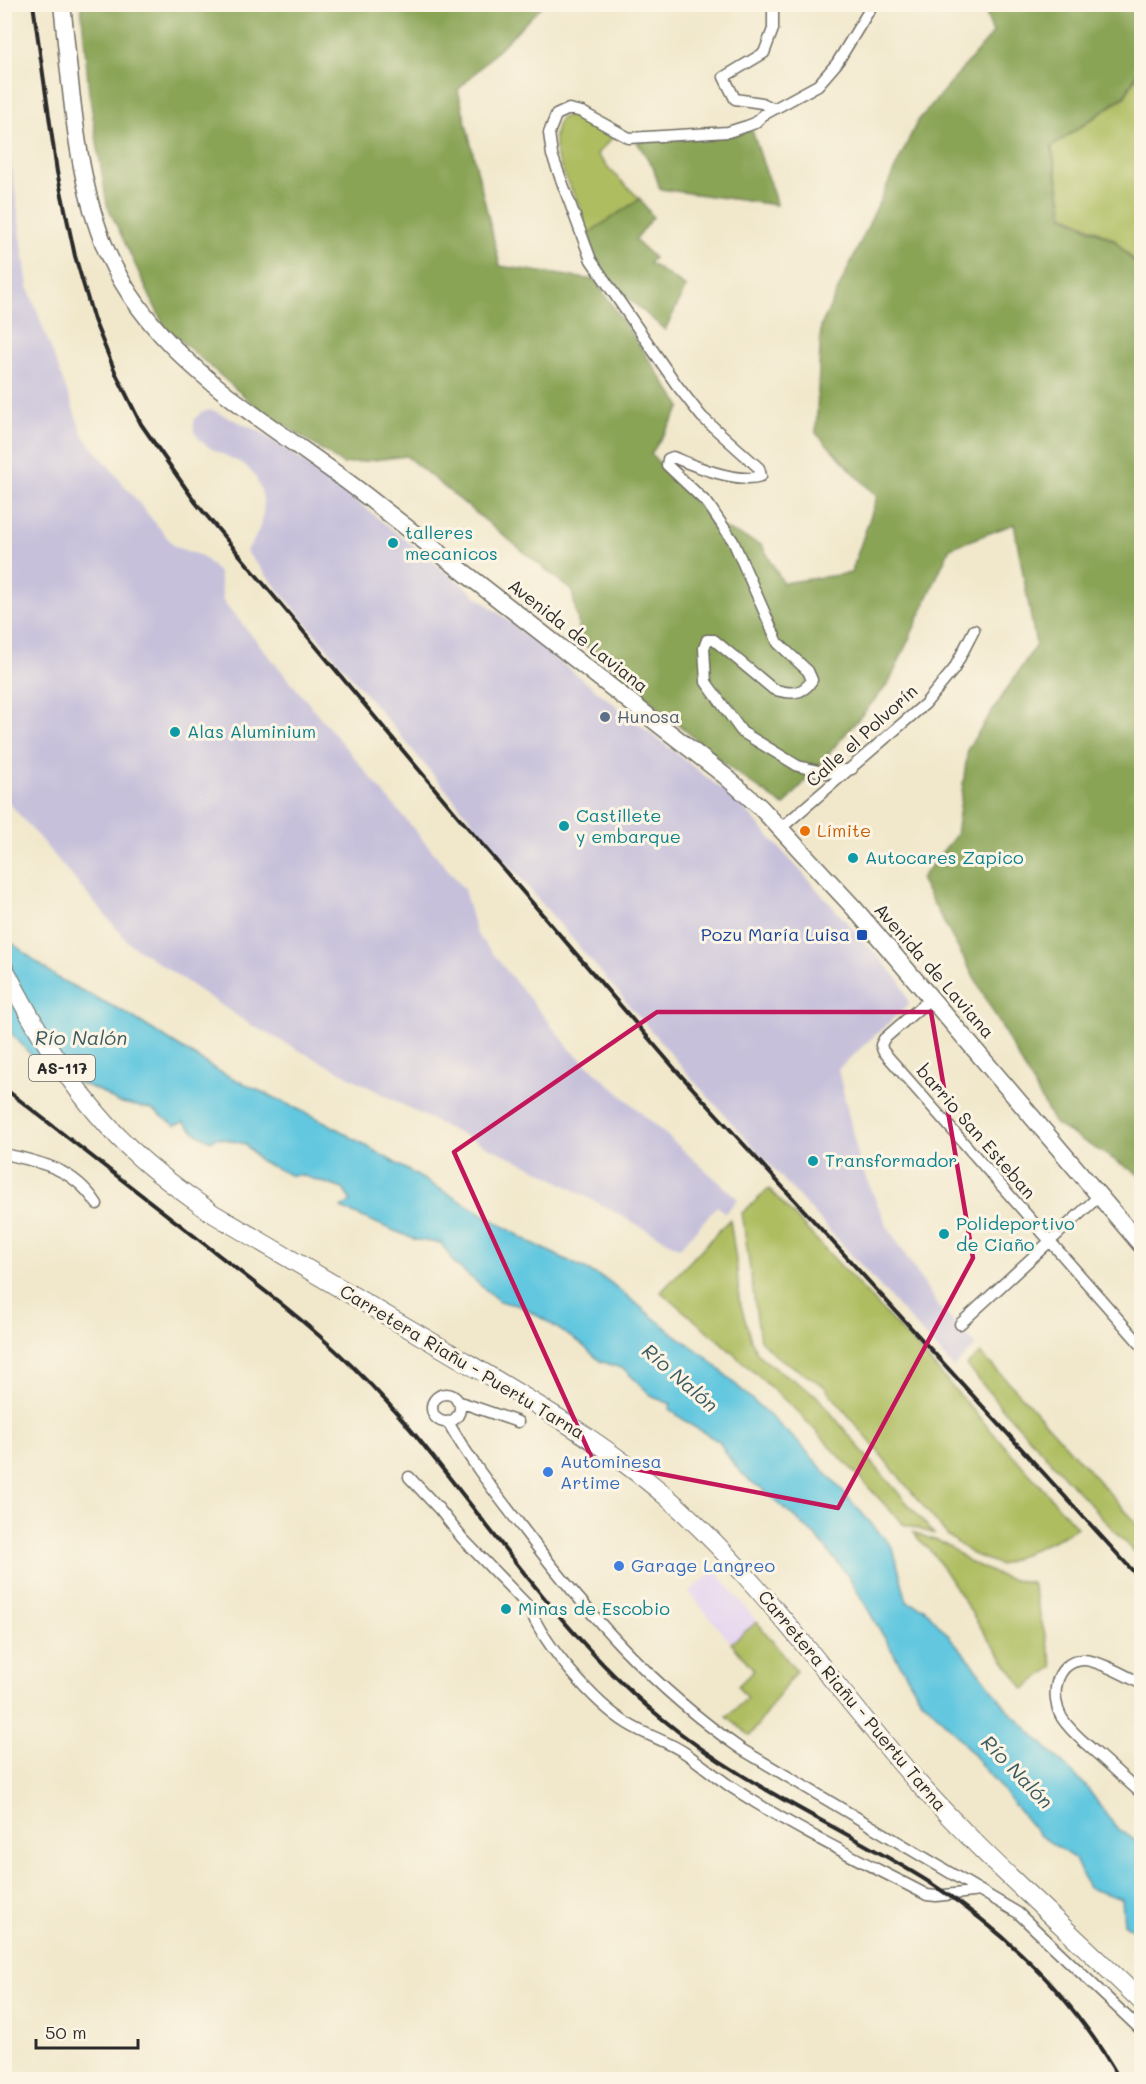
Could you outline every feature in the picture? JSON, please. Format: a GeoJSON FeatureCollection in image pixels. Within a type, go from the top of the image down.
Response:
{"type":"FeatureCollection","features":[{"type":"Feature","properties":{"kind":"main road","name":"Carretera Riañu - Puertu Tarna"},"geometry":{"type":"LineString","coordinates":[[4,968],[36,1029],[71,1081],[137,1156],[170,1183],[212,1213],[523,1396],[596,1442],[667,1498],[716,1544],[776,1610],[913,1777],[973,1842],[1142,2002]]}},
{"type":"Feature","properties":{"kind":"street","name":"Avenida de Laviana"},"geometry":{"type":"LineString","coordinates":[[62,4],[76,133],[91,203],[107,252],[130,294],[159,332],[214,385],[342,477],[725,776],[760,807],[854,908],[1142,1246]]}},
{"type":"Feature","properties":{"kind":"street"},"geometry":{"type":"LineString","coordinates":[[773,4],[773,29],[764,53],[724,77],[735,99],[762,103],[774,109]]}},
{"type":"Feature","properties":{"kind":"street"},"geometry":{"type":"LineString","coordinates":[[852,770],[826,773],[798,766],[742,732],[706,682],[704,648],[707,640],[714,640],[773,689],[784,693],[796,693],[807,687],[812,680],[808,671],[778,643],[733,541],[708,504],[668,465],[668,459],[673,457],[717,473],[755,478],[761,476],[759,468],[702,417],[676,384],[591,260],[552,155],[549,134],[556,115],[569,110],[582,112],[629,138],[728,132],[755,123],[763,115],[813,89],[826,76],[851,42],[873,4]]}},
{"type":"Feature","properties":{"kind":"street","name":"Calle el Polvorín"},"geometry":{"type":"LineString","coordinates":[[780,829],[852,770],[926,704],[954,669],[974,630]]}},
{"type":"Feature","properties":{"kind":"street","name":"barrio San Esteban"},"geometry":{"type":"LineString","coordinates":[[931,998],[884,1039],[881,1045],[883,1051],[1142,1346]]}},
{"type":"Feature","properties":{"kind":"street"},"geometry":{"type":"LineString","coordinates":[[4,1154],[40,1161],[60,1170],[79,1182],[97,1204]]}},
{"type":"Feature","properties":{"kind":"street"},"geometry":{"type":"LineString","coordinates":[[960,1323],[1098,1197]]}},
{"type":"Feature","properties":{"kind":"street"},"geometry":{"type":"LineString","coordinates":[[476,1407],[453,1420],[437,1419],[432,1410],[434,1399],[444,1394],[455,1396],[460,1406],[453,1420],[468,1457],[564,1583],[626,1653],[678,1700],[741,1749],[1018,1913],[1142,2031]]}},
{"type":"Feature","properties":{"kind":"street"},"geometry":{"type":"LineString","coordinates":[[457,1401],[518,1422]]}},
{"type":"Feature","properties":{"kind":"street"},"geometry":{"type":"LineString","coordinates":[[409,1477],[462,1538],[529,1607],[534,1620],[580,1683],[625,1722],[679,1749],[712,1774],[773,1813],[927,1894],[936,1896],[981,1891]]}},
{"type":"Feature","properties":{"kind":"street"},"geometry":{"type":"LineString","coordinates":[[1142,1684],[1083,1660],[1061,1671],[1056,1691],[1057,1707],[1071,1730],[1142,1794]]}},
{"type":"Feature","properties":{"kind":"highlighted area"},"geometry":{"type":"Polygon","coordinates":[[[657,1012],[931,1012],[973,1258],[838,1508],[593,1461],[454,1152],[657,1012]]]}},
{"type":"Feature","properties":{"kind":"shaded area","name":"Alas Aluminium"},"geometry":{"type":"Polygon","coordinates":[[[5,120],[28,287],[83,435],[175,547],[202,556],[219,573],[223,601],[464,889],[476,933],[572,1051],[738,1199],[725,1213],[717,1206],[680,1248],[534,1168],[443,1126],[249,1024],[129,943],[5,798],[5,120]]]}},
{"type":"Feature","properties":{"kind":"shaded area"},"geometry":{"type":"Polygon","coordinates":[[[212,410],[263,433],[332,482],[738,802],[901,982],[909,1004],[838,1069],[860,1164],[887,1226],[939,1307],[976,1345],[954,1368],[694,1081],[503,858],[246,551],[262,522],[264,504],[261,490],[255,476],[245,465],[212,449],[194,432],[194,421],[201,412],[212,410]]]}},
{"type":"Feature","properties":{"kind":"shaded area"},"geometry":{"type":"Polygon","coordinates":[[[715,1570],[757,1622],[731,1643],[689,1592],[715,1570]]]}},
{"type":"Feature","properties":{"kind":"green space"},"geometry":{"type":"Polygon","coordinates":[[[81,5],[543,5],[458,90],[500,266],[595,280],[681,407],[651,454],[716,525],[762,545],[783,583],[851,573],[877,497],[816,433],[821,326],[917,122],[993,33],[983,5],[1141,5],[1141,66],[1124,96],[1051,147],[1063,216],[1115,241],[1141,270],[1141,1176],[1055,1124],[920,879],[956,835],[968,748],[1036,645],[1014,524],[950,548],[889,683],[784,806],[731,769],[582,643],[572,591],[406,456],[343,464],[253,404],[164,326],[107,205],[89,92],[81,5]]]}},
{"type":"Feature","properties":{"kind":"green space"},"geometry":{"type":"Polygon","coordinates":[[[1141,69],[1141,268],[1114,239],[1065,215],[1052,147],[1125,97],[1141,69]]]}},
{"type":"Feature","properties":{"kind":"green space"},"geometry":{"type":"Polygon","coordinates":[[[569,115],[579,116],[615,135],[597,154],[640,199],[587,234],[580,207],[564,175],[556,152],[556,129],[561,118],[569,115]]]}},
{"type":"Feature","properties":{"kind":"green space"},"geometry":{"type":"Polygon","coordinates":[[[752,130],[777,205],[660,189],[653,167],[637,142],[731,136],[752,130]]]}},
{"type":"Feature","properties":{"kind":"green space"},"geometry":{"type":"Polygon","coordinates":[[[640,199],[653,217],[635,240],[654,258],[649,263],[686,287],[665,330],[614,286],[597,260],[587,234],[640,199]]]}},
{"type":"Feature","properties":{"kind":"green space"},"geometry":{"type":"Polygon","coordinates":[[[769,1189],[915,1345],[1077,1527],[1065,1535],[1000,1565],[972,1554],[947,1535],[824,1386],[776,1356],[760,1340],[742,1213],[769,1189]]]}},
{"type":"Feature","properties":{"kind":"green space"},"geometry":{"type":"Polygon","coordinates":[[[730,1219],[739,1299],[757,1353],[769,1364],[816,1395],[934,1534],[903,1524],[798,1412],[661,1292],[730,1219]]]}},
{"type":"Feature","properties":{"kind":"green space"},"geometry":{"type":"Polygon","coordinates":[[[980,1353],[1141,1528],[1141,1560],[1001,1407],[967,1365],[980,1353]]]}},
{"type":"Feature","properties":{"kind":"green space"},"geometry":{"type":"Polygon","coordinates":[[[912,1532],[946,1544],[968,1561],[1005,1578],[1032,1583],[1053,1667],[1024,1689],[935,1556],[912,1532]]]}},
{"type":"Feature","properties":{"kind":"green space"},"geometry":{"type":"Polygon","coordinates":[[[757,1622],[796,1671],[750,1736],[727,1717],[747,1698],[738,1686],[754,1670],[731,1643],[757,1622]]]}},
{"type":"Feature","properties":{"kind":"water","name":"Río Nalón"},"geometry":{"type":"Polygon","coordinates":[[[4,937],[59,979],[126,1013],[218,1071],[327,1123],[530,1242],[607,1280],[670,1331],[704,1355],[801,1445],[893,1548],[907,1602],[924,1608],[971,1661],[1008,1710],[1085,1785],[1116,1827],[1141,1845],[1141,1936],[1124,1923],[1122,1899],[1088,1888],[1075,1859],[1039,1835],[956,1734],[918,1695],[849,1577],[816,1536],[743,1474],[720,1442],[669,1409],[671,1404],[653,1397],[624,1369],[600,1361],[580,1343],[520,1306],[499,1301],[455,1264],[441,1243],[416,1240],[341,1208],[351,1201],[343,1189],[301,1175],[290,1175],[260,1161],[245,1144],[216,1137],[211,1141],[196,1133],[184,1122],[175,1125],[151,1109],[117,1102],[100,1091],[61,1076],[31,1055],[5,1026],[4,937]]]}},
{"type":"Feature","properties":{"kind":"railway"},"geometry":{"type":"LineString","coordinates":[[33,4],[57,172],[75,256],[94,320],[116,374],[141,424],[196,503],[456,814],[675,1069],[1142,1581]]}},
{"type":"Feature","properties":{"kind":"railway"},"geometry":{"type":"LineString","coordinates":[[4,1088],[279,1302],[351,1365],[401,1418],[562,1619],[626,1687],[660,1717],[724,1764],[898,1863],[988,1924],[1061,1996],[1102,2051],[1120,2080]]}},
{"type":"Feature","properties":{"kind":"place","name":"talleres mecanicos"},"geometry":{"type":"Point","coordinates":[393,543]}},
{"type":"Feature","properties":{"kind":"place","name":"Hunosa"},"geometry":{"type":"Point","coordinates":[605,717]}},
{"type":"Feature","properties":{"kind":"place","name":"Alas Aluminium"},"geometry":{"type":"Point","coordinates":[175,732]}},
{"type":"Feature","properties":{"kind":"place","name":"Castillete y embarque"},"geometry":{"type":"Point","coordinates":[564,826]}},
{"type":"Feature","properties":{"kind":"place","name":"Límite"},"geometry":{"type":"Point","coordinates":[805,831]}},
{"type":"Feature","properties":{"kind":"place","name":"Autocares Zapico"},"geometry":{"type":"Point","coordinates":[853,858]}},
{"type":"Feature","properties":{"kind":"place","name":"Pozu María Luisa"},"geometry":{"type":"Point","coordinates":[862,935]}},
{"type":"Feature","properties":{"kind":"place","name":"Transformador"},"geometry":{"type":"Point","coordinates":[813,1161]}},
{"type":"Feature","properties":{"kind":"place","name":"Polideportivo de Ciaño"},"geometry":{"type":"Point","coordinates":[944,1234]}},
{"type":"Feature","properties":{"kind":"place","name":"Autominesa Artime"},"geometry":{"type":"Point","coordinates":[548,1472]}},
{"type":"Feature","properties":{"kind":"place","name":"Garage Langreo"},"geometry":{"type":"Point","coordinates":[619,1566]}},
{"type":"Feature","properties":{"kind":"place","name":"Minas de Escobio"},"geometry":{"type":"Point","coordinates":[506,1609]}}]}
